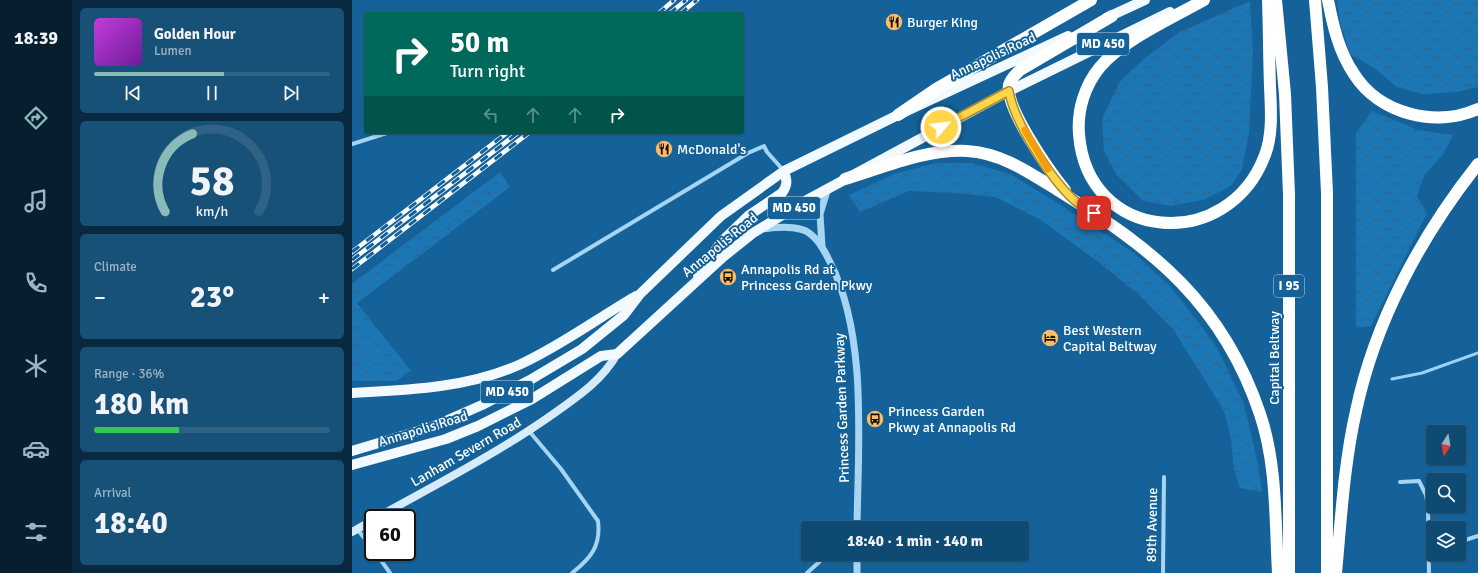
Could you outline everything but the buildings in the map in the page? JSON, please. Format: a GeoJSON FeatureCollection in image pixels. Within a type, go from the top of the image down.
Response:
{"type":"FeatureCollection","features":[{"type":"Feature","properties":{"kind":"highway"},"geometry":{"type":"LineString","coordinates":[[898,115],[936,89],[1091,0]]}},
{"type":"Feature","properties":{"kind":"highway"},"geometry":{"type":"LineString","coordinates":[[1204,0],[1116,52],[1094,75],[1086,89],[1081,107],[1078,125],[1079,141],[1083,162],[1091,177],[1101,192],[1116,206],[1131,215],[1147,221],[1185,223],[1204,218],[1221,210],[1236,199],[1259,169],[1266,154],[1271,122],[1271,0]]}},
{"type":"Feature","properties":{"kind":"highway","name":"Capital Beltway"},"geometry":{"type":"LineString","coordinates":[[1271,0],[1285,94],[1289,195],[1289,573]]}},
{"type":"Feature","properties":{"kind":"highway"},"geometry":{"type":"LineString","coordinates":[[1315,0],[1322,87],[1327,193],[1327,573]]}},
{"type":"Feature","properties":{"kind":"highway"},"geometry":{"type":"LineString","coordinates":[[1328,0],[1342,52],[1354,75],[1370,92],[1388,106],[1409,114],[1429,117],[1451,117],[1478,109]]}},
{"type":"Feature","properties":{"kind":"highway"},"geometry":{"type":"LineString","coordinates":[[1074,200],[1043,163],[1032,145],[1010,99],[1009,84],[1020,70],[1112,16]]}},
{"type":"Feature","properties":{"kind":"highway"},"geometry":{"type":"LineString","coordinates":[[845,179],[925,155],[944,152],[988,154],[1006,160],[1074,200],[1144,248],[1171,271],[1213,321],[1232,350],[1249,384],[1268,446],[1273,479],[1278,573]]}},
{"type":"Feature","properties":{"kind":"highway"},"geometry":{"type":"LineString","coordinates":[[1336,573],[1351,440],[1356,410],[1376,343],[1391,306],[1426,238],[1445,208],[1478,164]]}},
{"type":"Feature","properties":{"kind":"main road","name":"Annapolis Road"},"geometry":{"type":"LineString","coordinates":[[352,451],[432,427],[482,406],[582,349],[624,315],[640,294],[721,216],[784,171],[898,115],[1145,0]]}},
{"type":"Feature","properties":{"kind":"main road","name":"Annapolis Road"},"geometry":{"type":"LineString","coordinates":[[352,465],[446,439],[478,426],[532,399],[601,356],[617,354],[723,257],[761,229],[828,188],[1009,91],[1117,37],[1197,0]]}},
{"type":"Feature","properties":{"kind":"main road"},"geometry":{"type":"LineString","coordinates":[[686,291],[721,242],[748,216],[782,193],[786,188],[787,181],[784,171]]}},
{"type":"Feature","properties":{"kind":"main road"},"geometry":{"type":"LineString","coordinates":[[352,393],[400,392],[439,387],[486,375],[519,364],[548,350],[640,294]]}},
{"type":"Feature","properties":{"kind":"main road","name":"Lanham Severn Road"},"geometry":{"type":"LineString","coordinates":[[392,509],[529,431],[588,388],[609,368],[617,354]]}},
{"type":"Feature","properties":{"kind":"main road"},"geometry":{"type":"LineString","coordinates":[[354,530],[364,525]]}},
{"type":"Feature","properties":{"kind":"street"},"geometry":{"type":"LineString","coordinates":[[352,144],[384,134]]}},
{"type":"Feature","properties":{"kind":"street"},"geometry":{"type":"LineString","coordinates":[[553,270],[748,153],[764,146],[767,152],[784,171]]}},
{"type":"Feature","properties":{"kind":"street","name":"Princess Garden Parkway"},"geometry":{"type":"LineString","coordinates":[[828,188],[820,214],[822,246],[843,292],[852,324],[856,356],[858,422],[857,521]]}},
{"type":"Feature","properties":{"kind":"street","name":"Princess Garden Parkway"},"geometry":{"type":"LineString","coordinates":[[761,229],[785,228],[804,230],[822,246]]}},
{"type":"Feature","properties":{"kind":"street"},"geometry":{"type":"LineString","coordinates":[[529,431],[561,469],[598,521],[599,531],[593,552],[588,560],[572,573]]}},
{"type":"Feature","properties":{"kind":"street","name":"89th Avenue"},"geometry":{"type":"LineString","coordinates":[[1163,573],[1164,477]]}},
{"type":"Feature","properties":{"kind":"street"},"geometry":{"type":"LineString","coordinates":[[1400,482],[1419,481],[1426,494],[1428,521]]}},
{"type":"Feature","properties":{"kind":"street"},"geometry":{"type":"LineString","coordinates":[[354,530],[364,540]]}},
{"type":"Feature","properties":{"kind":"street"},"geometry":{"type":"LineString","coordinates":[[1466,540],[1478,536]]}},
{"type":"Feature","properties":{"kind":"street"},"geometry":{"type":"LineString","coordinates":[[381,561],[390,573]]}},
{"type":"Feature","properties":{"kind":"street"},"geometry":{"type":"LineString","coordinates":[[807,573],[820,561]]}},
{"type":"Feature","properties":{"kind":"street"},"geometry":{"type":"LineString","coordinates":[[857,561],[857,573]]}},
{"type":"Feature","properties":{"kind":"street"},"geometry":{"type":"LineString","coordinates":[[1429,573],[1430,561]]}},
{"type":"Feature","properties":{"kind":"green space"},"geometry":{"type":"Polygon","coordinates":[[[1337,0],[1478,0],[1478,87],[1456,92],[1422,94],[1397,87],[1374,68],[1350,54],[1340,22],[1337,0]]]}},
{"type":"Feature","properties":{"kind":"green space"},"geometry":{"type":"Polygon","coordinates":[[[1250,1],[1253,51],[1249,132],[1242,169],[1231,186],[1203,200],[1170,206],[1143,201],[1117,175],[1104,152],[1102,119],[1120,81],[1145,58],[1178,33],[1250,1]]]}},
{"type":"Feature","properties":{"kind":"green space"},"geometry":{"type":"Polygon","coordinates":[[[1372,111],[1418,130],[1453,135],[1443,154],[1424,176],[1417,196],[1427,213],[1371,326],[1356,328],[1356,133],[1372,111]]]}},
{"type":"Feature","properties":{"kind":"green space"},"geometry":{"type":"Polygon","coordinates":[[[936,163],[972,163],[1010,174],[1134,253],[1170,286],[1215,344],[1244,404],[1258,464],[1262,492],[1240,488],[1234,469],[1231,439],[1224,411],[1173,329],[1139,295],[1100,263],[1039,219],[995,197],[955,193],[909,191],[860,212],[849,195],[894,174],[936,163]]]}},
{"type":"Feature","properties":{"kind":"green space"},"geometry":{"type":"Polygon","coordinates":[[[500,172],[510,187],[357,303],[411,371],[396,381],[352,381],[352,284],[500,172]]]}},
{"type":"Feature","properties":{"kind":"waterway"},"geometry":{"type":"LineString","coordinates":[[1392,379],[1422,373],[1478,353]]}},
{"type":"Feature","properties":{"kind":"railway"},"geometry":{"type":"LineString","coordinates":[[660,12],[674,0]]}},
{"type":"Feature","properties":{"kind":"railway"},"geometry":{"type":"LineString","coordinates":[[671,12],[686,0]]}},
{"type":"Feature","properties":{"kind":"railway"},"geometry":{"type":"LineString","coordinates":[[682,12],[697,0]]}},
{"type":"Feature","properties":{"kind":"railway"},"geometry":{"type":"LineString","coordinates":[[352,252],[505,134]]}},
{"type":"Feature","properties":{"kind":"railway"},"geometry":{"type":"LineString","coordinates":[[352,260],[516,134]]}},
{"type":"Feature","properties":{"kind":"railway"},"geometry":{"type":"LineString","coordinates":[[352,269],[527,134]]}},
{"type":"Feature","properties":{"kind":"slow traffic"},"geometry":{"type":"LineString","coordinates":[[1025,130],[1032,145],[1048,169]]}},
{"type":"Feature","properties":{"kind":"place","name":"Burger King"},"geometry":{"type":"Point","coordinates":[894,22]}},
{"type":"Feature","properties":{"kind":"place","name":"McDonald's"},"geometry":{"type":"Point","coordinates":[664,149]}},
{"type":"Feature","properties":{"kind":"place","name":"Annapolis Rd at Princess Garden Pkwy"},"geometry":{"type":"Point","coordinates":[728,277]}},
{"type":"Feature","properties":{"kind":"place","name":"Best Western Capital Beltway"},"geometry":{"type":"Point","coordinates":[1050,338]}},
{"type":"Feature","properties":{"kind":"place","name":"Princess Garden Pkwy at Annapolis Rd"},"geometry":{"type":"Point","coordinates":[875,419]}},
{"type":"Feature","properties":{"kind":"route"},"geometry":{"type":"LineString","coordinates":[[941,127],[1009,91],[1012,104],[1032,145],[1043,163],[1074,200],[1094,213]]}}]}
